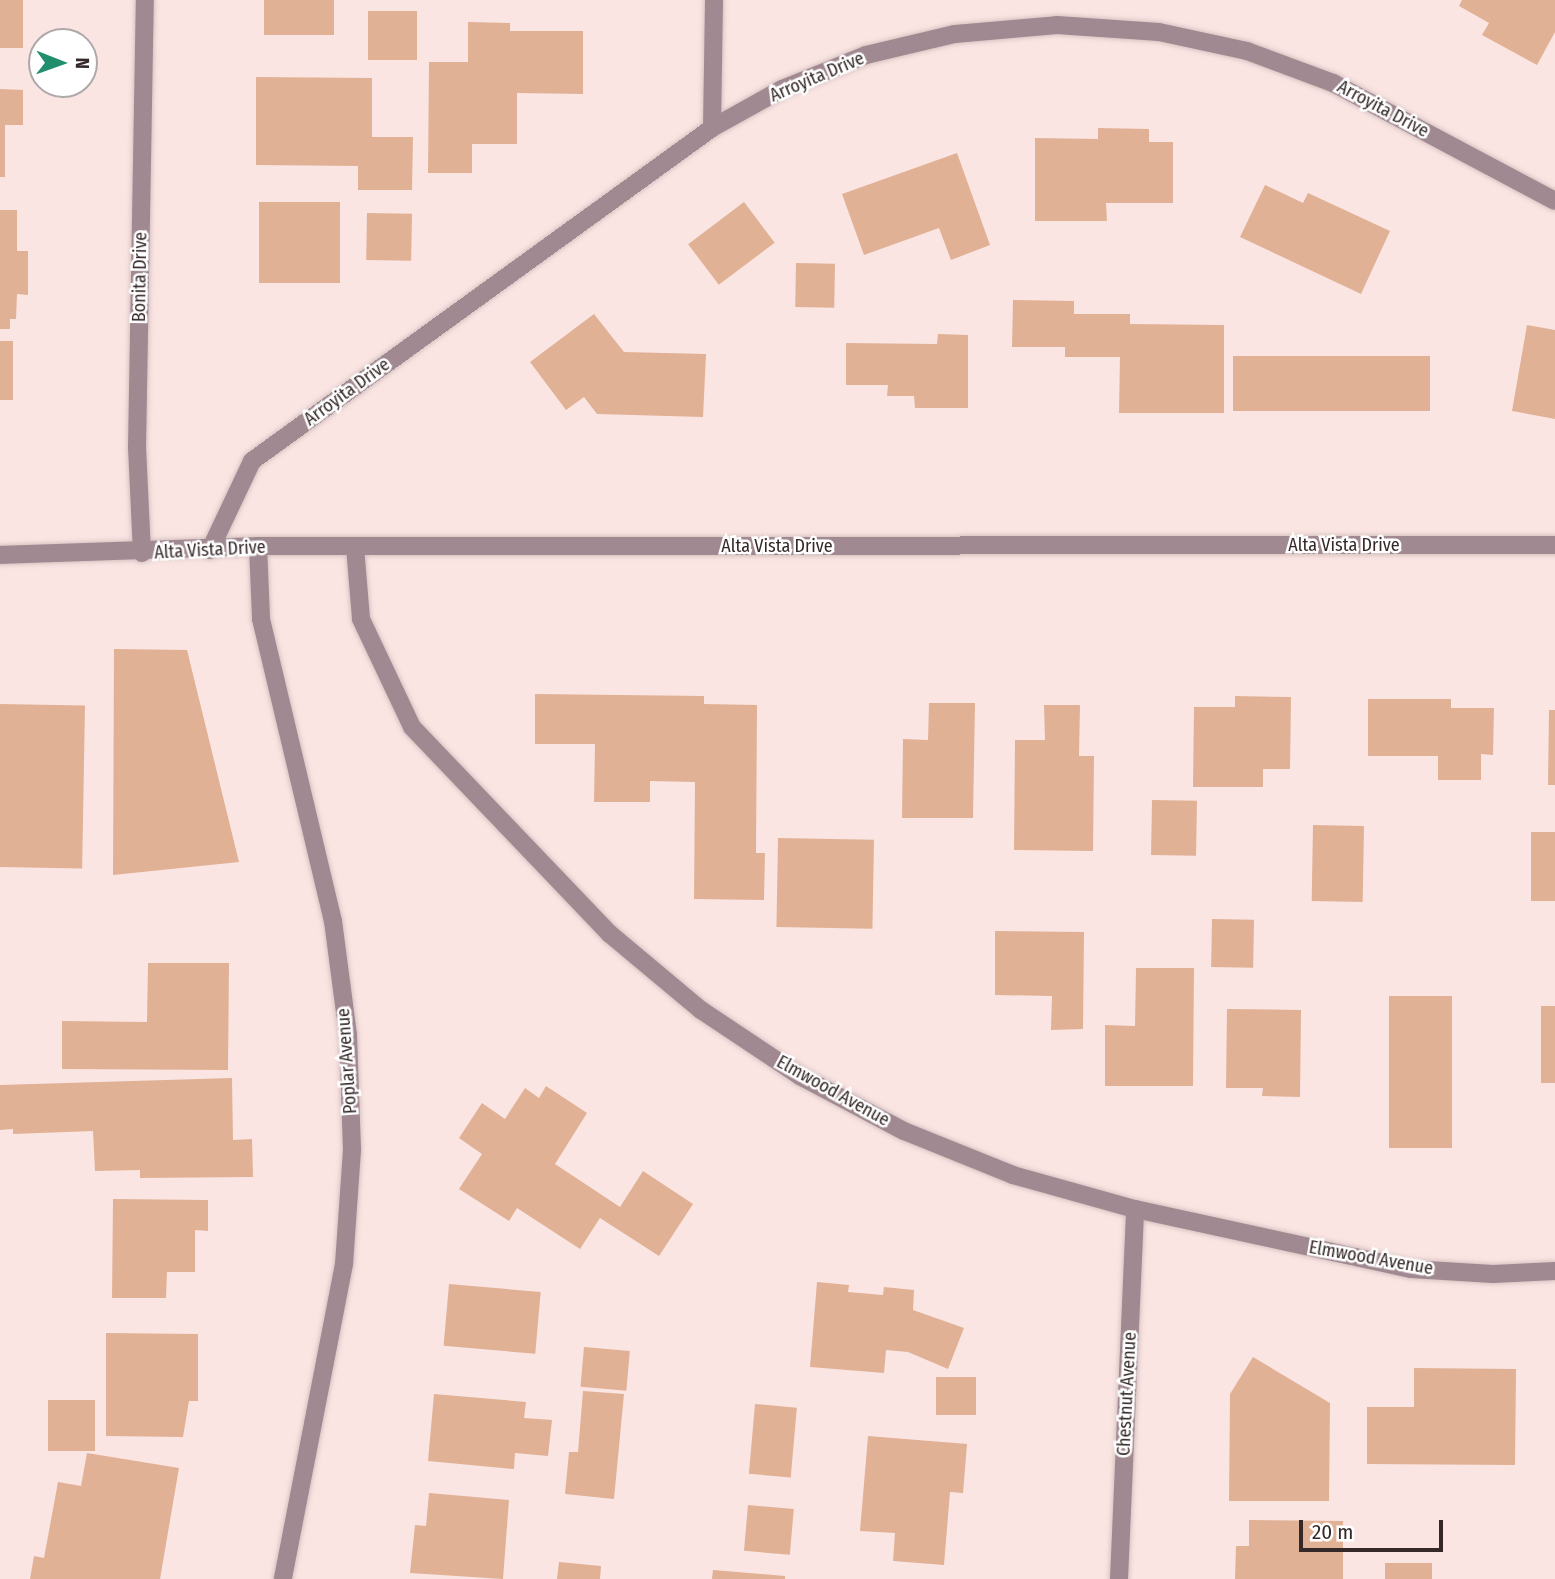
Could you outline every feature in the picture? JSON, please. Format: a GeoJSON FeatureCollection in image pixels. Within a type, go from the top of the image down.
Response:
{"type":"FeatureCollection","features":[{"type":"Feature","properties":{"kind":"street","name":"Bonita Drive"},"geometry":{"type":"LineString","coordinates":[[142,553],[138,448],[145,0]]}},
{"type":"Feature","properties":{"kind":"street"},"geometry":{"type":"LineString","coordinates":[[712,128],[714,0]]}},
{"type":"Feature","properties":{"kind":"street","name":"Arroyita Drive"},"geometry":{"type":"LineString","coordinates":[[210,550],[252,461],[712,128],[782,89],[866,55],[955,34],[1057,25],[1159,32],[1247,51],[1333,83],[1555,201]]}},
{"type":"Feature","properties":{"kind":"street","name":"Alta Vista Drive"},"geometry":{"type":"LineString","coordinates":[[0,555],[142,553],[258,546],[1555,545]]}},
{"type":"Feature","properties":{"kind":"street","name":"Poplar Avenue"},"geometry":{"type":"LineString","coordinates":[[258,546],[261,619],[333,921],[348,1035],[352,1150],[344,1264],[283,1579]]}},
{"type":"Feature","properties":{"kind":"street","name":"Elmwood Avenue"},"geometry":{"type":"LineString","coordinates":[[355,547],[361,619],[412,727],[610,934],[701,1010],[800,1076],[904,1131],[1013,1175],[1135,1209],[1411,1269],[1493,1275],[1555,1271]]}},
{"type":"Feature","properties":{"kind":"street","name":"Chestnut Avenue"},"geometry":{"type":"LineString","coordinates":[[1119,1579],[1135,1209]]}},
{"type":"Feature","properties":{"kind":"building"},"geometry":{"type":"Polygon","coordinates":[[[0,0],[23,0],[23,48],[0,48],[0,0]]]}},
{"type":"Feature","properties":{"kind":"building"},"geometry":{"type":"Polygon","coordinates":[[[264,0],[334,0],[334,35],[264,35],[264,0]]]}},
{"type":"Feature","properties":{"kind":"building"},"geometry":{"type":"Polygon","coordinates":[[[1462,0],[1555,0],[1555,32],[1537,65],[1482,35],[1489,23],[1459,6],[1462,0]]]}},
{"type":"Feature","properties":{"kind":"building"},"geometry":{"type":"Polygon","coordinates":[[[368,11],[417,11],[417,60],[368,60],[368,11]]]}},
{"type":"Feature","properties":{"kind":"building"},"geometry":{"type":"Polygon","coordinates":[[[468,22],[510,23],[510,31],[583,31],[583,94],[517,93],[517,144],[472,144],[472,173],[428,173],[429,62],[468,62],[468,22]]]}},
{"type":"Feature","properties":{"kind":"building"},"geometry":{"type":"Polygon","coordinates":[[[256,77],[372,78],[372,137],[413,137],[412,190],[358,190],[358,166],[256,165],[256,77]]]}},
{"type":"Feature","properties":{"kind":"building"},"geometry":{"type":"Polygon","coordinates":[[[0,89],[23,90],[23,125],[5,125],[5,177],[0,177],[0,89]]]}},
{"type":"Feature","properties":{"kind":"building"},"geometry":{"type":"Polygon","coordinates":[[[1098,128],[1149,129],[1149,142],[1173,142],[1173,203],[1106,203],[1107,221],[1035,221],[1035,138],[1098,139],[1098,128]]]}},
{"type":"Feature","properties":{"kind":"building"},"geometry":{"type":"Polygon","coordinates":[[[957,153],[990,245],[951,260],[939,228],[864,255],[842,194],[957,153]]]}},
{"type":"Feature","properties":{"kind":"building"},"geometry":{"type":"Polygon","coordinates":[[[1265,185],[1303,203],[1308,193],[1390,231],[1361,294],[1240,237],[1265,185]]]}},
{"type":"Feature","properties":{"kind":"building"},"geometry":{"type":"Polygon","coordinates":[[[259,202],[340,202],[340,283],[259,283],[259,202]]]}},
{"type":"Feature","properties":{"kind":"building"},"geometry":{"type":"Polygon","coordinates":[[[744,202],[775,243],[719,285],[688,244],[744,202]]]}},
{"type":"Feature","properties":{"kind":"building"},"geometry":{"type":"Polygon","coordinates":[[[0,210],[17,210],[17,251],[28,251],[28,295],[17,294],[16,319],[10,319],[10,329],[0,329],[0,210]]]}},
{"type":"Feature","properties":{"kind":"building"},"geometry":{"type":"Polygon","coordinates":[[[367,213],[412,214],[411,261],[366,260],[367,213]]]}},
{"type":"Feature","properties":{"kind":"building"},"geometry":{"type":"Polygon","coordinates":[[[796,263],[835,264],[834,308],[795,307],[796,263]]]}},
{"type":"Feature","properties":{"kind":"building"},"geometry":{"type":"Polygon","coordinates":[[[1013,300],[1074,301],[1074,314],[1130,314],[1130,324],[1224,325],[1224,413],[1119,413],[1120,357],[1065,357],[1065,347],[1012,347],[1013,300]]]}},
{"type":"Feature","properties":{"kind":"building"},"geometry":{"type":"Polygon","coordinates":[[[594,314],[624,352],[706,354],[703,417],[597,414],[584,397],[566,410],[530,362],[594,314]]]}},
{"type":"Feature","properties":{"kind":"building"},"geometry":{"type":"Polygon","coordinates":[[[1527,325],[1555,330],[1555,419],[1512,411],[1527,325]]]}},
{"type":"Feature","properties":{"kind":"building"},"geometry":{"type":"Polygon","coordinates":[[[938,334],[968,335],[968,408],[915,408],[914,396],[887,396],[888,385],[846,385],[846,343],[937,344],[938,334]]]}},
{"type":"Feature","properties":{"kind":"building"},"geometry":{"type":"Polygon","coordinates":[[[0,341],[13,341],[13,400],[0,400],[0,341]]]}},
{"type":"Feature","properties":{"kind":"building"},"geometry":{"type":"Polygon","coordinates":[[[1233,356],[1430,356],[1430,411],[1233,411],[1233,356]]]}},
{"type":"Feature","properties":{"kind":"building"},"geometry":{"type":"Polygon","coordinates":[[[114,649],[187,650],[239,862],[113,875],[114,649]]]}},
{"type":"Feature","properties":{"kind":"building"},"geometry":{"type":"Polygon","coordinates":[[[535,694],[704,696],[704,704],[757,705],[756,853],[765,853],[764,900],[694,899],[695,782],[650,781],[650,802],[594,802],[595,744],[535,744],[535,694]]]}},
{"type":"Feature","properties":{"kind":"building"},"geometry":{"type":"Polygon","coordinates":[[[1235,696],[1291,697],[1290,769],[1263,769],[1263,787],[1193,787],[1194,707],[1235,707],[1235,696]]]}},
{"type":"Feature","properties":{"kind":"building"},"geometry":{"type":"Polygon","coordinates":[[[1368,699],[1451,699],[1451,708],[1494,708],[1493,755],[1481,754],[1481,780],[1438,780],[1438,756],[1368,756],[1368,699]]]}},
{"type":"Feature","properties":{"kind":"building"},"geometry":{"type":"Polygon","coordinates":[[[929,703],[975,703],[973,818],[902,818],[903,739],[928,740],[929,703]]]}},
{"type":"Feature","properties":{"kind":"building"},"geometry":{"type":"Polygon","coordinates":[[[0,704],[85,705],[82,868],[0,867],[0,704]]]}},
{"type":"Feature","properties":{"kind":"building"},"geometry":{"type":"Polygon","coordinates":[[[1044,705],[1080,705],[1079,756],[1094,756],[1093,851],[1014,850],[1015,740],[1045,740],[1044,705]]]}},
{"type":"Feature","properties":{"kind":"building"},"geometry":{"type":"Polygon","coordinates":[[[1549,710],[1555,710],[1555,785],[1548,785],[1549,710]]]}},
{"type":"Feature","properties":{"kind":"building"},"geometry":{"type":"Polygon","coordinates":[[[1152,800],[1197,801],[1196,856],[1151,855],[1152,800]]]}},
{"type":"Feature","properties":{"kind":"building"},"geometry":{"type":"Polygon","coordinates":[[[1313,825],[1364,826],[1363,902],[1312,901],[1313,825]]]}},
{"type":"Feature","properties":{"kind":"building"},"geometry":{"type":"Polygon","coordinates":[[[1531,832],[1555,832],[1555,901],[1531,901],[1531,832]]]}},
{"type":"Feature","properties":{"kind":"building"},"geometry":{"type":"Polygon","coordinates":[[[778,838],[874,840],[872,929],[776,927],[778,838]]]}},
{"type":"Feature","properties":{"kind":"building"},"geometry":{"type":"Polygon","coordinates":[[[1212,919],[1254,920],[1253,968],[1211,967],[1212,919]]]}},
{"type":"Feature","properties":{"kind":"building"},"geometry":{"type":"Polygon","coordinates":[[[995,931],[1084,932],[1083,1029],[1051,1030],[1052,996],[995,995],[995,931]]]}},
{"type":"Feature","properties":{"kind":"building"},"geometry":{"type":"Polygon","coordinates":[[[148,963],[229,963],[228,1070],[62,1069],[62,1021],[147,1022],[148,963]]]}},
{"type":"Feature","properties":{"kind":"building"},"geometry":{"type":"Polygon","coordinates":[[[1136,968],[1194,968],[1193,1086],[1105,1086],[1105,1025],[1135,1026],[1136,968]]]}},
{"type":"Feature","properties":{"kind":"building"},"geometry":{"type":"Polygon","coordinates":[[[1389,996],[1452,996],[1452,1148],[1389,1148],[1389,996]]]}},
{"type":"Feature","properties":{"kind":"building"},"geometry":{"type":"Polygon","coordinates":[[[1541,1006],[1555,1006],[1555,1083],[1541,1083],[1541,1006]]]}},
{"type":"Feature","properties":{"kind":"building"},"geometry":{"type":"Polygon","coordinates":[[[1227,1009],[1301,1010],[1300,1097],[1262,1096],[1263,1088],[1226,1088],[1227,1009]]]}},
{"type":"Feature","properties":{"kind":"building"},"geometry":{"type":"Polygon","coordinates":[[[232,1078],[233,1140],[252,1139],[253,1177],[140,1178],[140,1170],[95,1171],[93,1131],[13,1134],[13,1129],[0,1130],[0,1085],[232,1078]]]}},
{"type":"Feature","properties":{"kind":"building"},"geometry":{"type":"Polygon","coordinates":[[[546,1086],[587,1113],[555,1164],[620,1207],[643,1171],[693,1204],[659,1256],[600,1218],[580,1249],[517,1208],[509,1221],[459,1189],[482,1154],[459,1138],[482,1103],[505,1119],[525,1088],[539,1098],[546,1086]]]}},
{"type":"Feature","properties":{"kind":"building"},"geometry":{"type":"Polygon","coordinates":[[[113,1199],[208,1200],[208,1231],[195,1230],[195,1272],[167,1272],[166,1298],[112,1298],[113,1199]]]}},
{"type":"Feature","properties":{"kind":"building"},"geometry":{"type":"Polygon","coordinates":[[[817,1282],[849,1285],[848,1292],[883,1295],[884,1287],[914,1290],[913,1310],[964,1328],[948,1369],[908,1352],[886,1350],[884,1373],[810,1367],[817,1282]]]}},
{"type":"Feature","properties":{"kind":"building"},"geometry":{"type":"Polygon","coordinates":[[[449,1284],[541,1292],[535,1354],[444,1346],[449,1284]]]}},
{"type":"Feature","properties":{"kind":"building"},"geometry":{"type":"Polygon","coordinates":[[[106,1333],[198,1334],[198,1401],[189,1401],[183,1437],[106,1436],[106,1333]]]}},
{"type":"Feature","properties":{"kind":"building"},"geometry":{"type":"Polygon","coordinates":[[[584,1347],[630,1351],[626,1391],[581,1387],[584,1347]]]}},
{"type":"Feature","properties":{"kind":"building"},"geometry":{"type":"Polygon","coordinates":[[[1253,1357],[1330,1403],[1329,1501],[1229,1501],[1230,1394],[1253,1357]]]}},
{"type":"Feature","properties":{"kind":"building"},"geometry":{"type":"Polygon","coordinates":[[[1414,1368],[1516,1369],[1515,1465],[1367,1464],[1367,1407],[1414,1407],[1414,1368]]]}},
{"type":"Feature","properties":{"kind":"building"},"geometry":{"type":"Polygon","coordinates":[[[936,1377],[976,1377],[976,1415],[936,1415],[936,1377]]]}},
{"type":"Feature","properties":{"kind":"building"},"geometry":{"type":"Polygon","coordinates":[[[583,1391],[624,1394],[614,1499],[565,1494],[569,1452],[578,1452],[583,1391]]]}},
{"type":"Feature","properties":{"kind":"building"},"geometry":{"type":"Polygon","coordinates":[[[434,1394],[526,1402],[524,1418],[552,1420],[548,1456],[515,1453],[514,1469],[428,1461],[434,1394]]]}},
{"type":"Feature","properties":{"kind":"building"},"geometry":{"type":"Polygon","coordinates":[[[48,1400],[95,1400],[95,1451],[48,1451],[48,1400]]]}},
{"type":"Feature","properties":{"kind":"building"},"geometry":{"type":"Polygon","coordinates":[[[755,1404],[797,1408],[791,1477],[749,1474],[755,1404]]]}},
{"type":"Feature","properties":{"kind":"building"},"geometry":{"type":"Polygon","coordinates":[[[868,1436],[967,1444],[963,1493],[950,1492],[944,1565],[893,1561],[895,1533],[860,1531],[868,1436]]]}},
{"type":"Feature","properties":{"kind":"building"},"geometry":{"type":"Polygon","coordinates":[[[87,1453],[179,1468],[160,1579],[30,1579],[34,1556],[44,1558],[58,1482],[81,1486],[87,1453]]]}},
{"type":"Feature","properties":{"kind":"building"},"geometry":{"type":"Polygon","coordinates":[[[429,1493],[509,1500],[503,1579],[410,1573],[415,1525],[426,1526],[429,1493]]]}},
{"type":"Feature","properties":{"kind":"building"},"geometry":{"type":"Polygon","coordinates":[[[748,1505],[794,1509],[790,1555],[744,1551],[748,1505]]]}},
{"type":"Feature","properties":{"kind":"building"},"geometry":{"type":"Polygon","coordinates":[[[1249,1520],[1343,1521],[1343,1579],[1235,1579],[1236,1546],[1249,1546],[1249,1520]]]}},
{"type":"Feature","properties":{"kind":"building"},"geometry":{"type":"Polygon","coordinates":[[[559,1562],[601,1566],[600,1579],[557,1579],[559,1562]]]}},
{"type":"Feature","properties":{"kind":"building"},"geometry":{"type":"Polygon","coordinates":[[[1385,1563],[1432,1563],[1432,1579],[1385,1579],[1385,1563]]]}},
{"type":"Feature","properties":{"kind":"building"},"geometry":{"type":"Polygon","coordinates":[[[713,1570],[785,1576],[785,1579],[712,1579],[713,1570]]]}}]}
